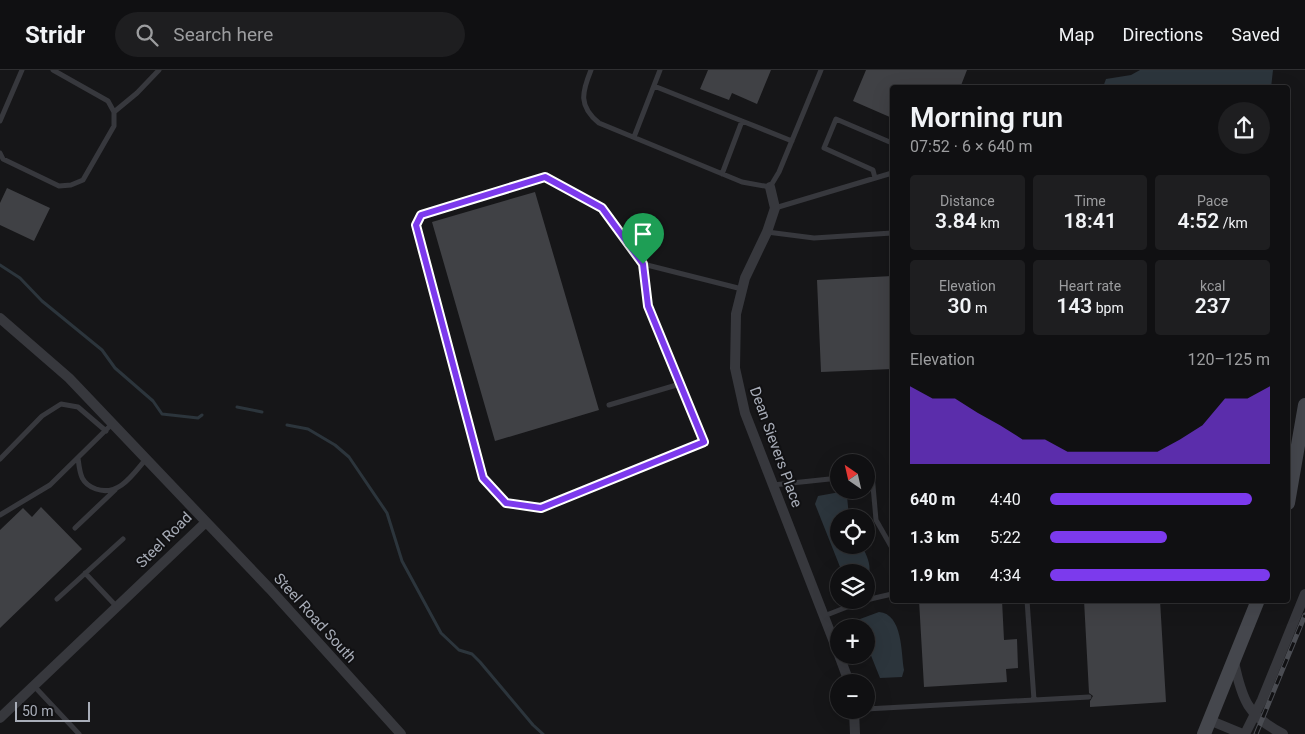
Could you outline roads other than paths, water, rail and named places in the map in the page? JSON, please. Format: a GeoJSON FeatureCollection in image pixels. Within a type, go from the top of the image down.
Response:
{"type":"FeatureCollection","features":[{"type":"Feature","properties":{"kind":"street"},"geometry":{"type":"LineString","coordinates":[[770,187],[775,208]]}},
{"type":"Feature","properties":{"kind":"street","name":"Dean Sievers Place"},"geometry":{"type":"LineString","coordinates":[[775,208],[767,232],[752,262],[742,289],[734,332],[738,386],[745,412],[830,632]]}},
{"type":"Feature","properties":{"kind":"street","name":"Steel Road"},"geometry":{"type":"LineString","coordinates":[[0,318],[44,354],[109,427],[146,459],[206,522],[0,718]]}},
{"type":"Feature","properties":{"kind":"street"},"geometry":{"type":"LineString","coordinates":[[1290,491],[1305,405]]}},
{"type":"Feature","properties":{"kind":"street","name":"Steel Road South"},"geometry":{"type":"LineString","coordinates":[[206,522],[401,734]]}},
{"type":"Feature","properties":{"kind":"street"},"geometry":{"type":"LineString","coordinates":[[1210,720],[1244,734],[1254,715],[1305,594]]}},
{"type":"Feature","properties":{"kind":"street"},"geometry":{"type":"LineString","coordinates":[[1204,734],[1257,603]]}},
{"type":"Feature","properties":{"kind":"street"},"geometry":{"type":"LineString","coordinates":[[1234,662],[1240,692],[1254,715],[1284,734]]}},
{"type":"Feature","properties":{"kind":"street"},"geometry":{"type":"LineString","coordinates":[[854,719],[855,734]]}},
{"type":"Feature","properties":{"kind":"lane"},"geometry":{"type":"LineString","coordinates":[[0,121],[22,70]]}},
{"type":"Feature","properties":{"kind":"lane"},"geometry":{"type":"LineString","coordinates":[[0,153],[3,159],[59,186],[71,185],[84,180],[114,126],[114,112],[108,102],[53,70]]}},
{"type":"Feature","properties":{"kind":"lane"},"geometry":{"type":"LineString","coordinates":[[114,112],[137,93],[159,70]]}},
{"type":"Feature","properties":{"kind":"lane"},"geometry":{"type":"LineString","coordinates":[[591,70],[583,89],[584,105],[599,123],[742,182],[770,187],[792,141],[821,70]]}},
{"type":"Feature","properties":{"kind":"lane"},"geometry":{"type":"LineString","coordinates":[[634,137],[660,70]]}},
{"type":"Feature","properties":{"kind":"lane"},"geometry":{"type":"LineString","coordinates":[[654,86],[792,141]]}},
{"type":"Feature","properties":{"kind":"lane"},"geometry":{"type":"LineString","coordinates":[[875,178],[873,170],[824,148],[836,119],[890,142]]}},
{"type":"Feature","properties":{"kind":"lane"},"geometry":{"type":"LineString","coordinates":[[722,174],[742,121]]}},
{"type":"Feature","properties":{"kind":"lane"},"geometry":{"type":"LineString","coordinates":[[775,208],[890,173]]}},
{"type":"Feature","properties":{"kind":"lane"},"geometry":{"type":"LineString","coordinates":[[545,177],[602,208],[643,264],[648,306],[704,442],[541,508],[506,503],[483,478],[416,225],[421,215],[545,177]]}},
{"type":"Feature","properties":{"kind":"lane"},"geometry":{"type":"LineString","coordinates":[[767,232],[814,238],[890,233]]}},
{"type":"Feature","properties":{"kind":"lane"},"geometry":{"type":"LineString","coordinates":[[643,264],[742,289]]}},
{"type":"Feature","properties":{"kind":"lane"},"geometry":{"type":"LineString","coordinates":[[609,406],[680,384]]}},
{"type":"Feature","properties":{"kind":"lane"},"geometry":{"type":"LineString","coordinates":[[0,459],[42,416],[61,404],[78,407],[109,427],[50,485],[0,515]]}},
{"type":"Feature","properties":{"kind":"lane"},"geometry":{"type":"LineString","coordinates":[[78,458],[81,479],[88,486],[103,491],[116,490]]}},
{"type":"Feature","properties":{"kind":"lane"},"geometry":{"type":"LineString","coordinates":[[76,528],[146,459]]}},
{"type":"Feature","properties":{"kind":"lane"},"geometry":{"type":"LineString","coordinates":[[773,485],[830,479]]}},
{"type":"Feature","properties":{"kind":"lane"},"geometry":{"type":"LineString","coordinates":[[874,499],[876,520],[890,544]]}},
{"type":"Feature","properties":{"kind":"lane"},"geometry":{"type":"LineString","coordinates":[[57,600],[123,538]]}},
{"type":"Feature","properties":{"kind":"lane"},"geometry":{"type":"LineString","coordinates":[[85,573],[117,607]]}},
{"type":"Feature","properties":{"kind":"lane"},"geometry":{"type":"LineString","coordinates":[[875,598],[890,594]]}},
{"type":"Feature","properties":{"kind":"lane"},"geometry":{"type":"LineString","coordinates":[[1028,603],[1034,700]]}},
{"type":"Feature","properties":{"kind":"lane"},"geometry":{"type":"LineString","coordinates":[[824,616],[842,609]]}},
{"type":"Feature","properties":{"kind":"lane"},"geometry":{"type":"LineString","coordinates":[[34,686],[79,734]]}},
{"type":"Feature","properties":{"kind":"lane"},"geometry":{"type":"LineString","coordinates":[[875,709],[1089,697]]}},
{"type":"Feature","properties":{"kind":"waterway"},"geometry":{"type":"LineString","coordinates":[[0,265],[20,278],[42,301],[102,350],[115,368],[153,401],[162,414],[198,418],[202,415]]}},
{"type":"Feature","properties":{"kind":"waterway"},"geometry":{"type":"LineString","coordinates":[[237,407],[262,412]]}},
{"type":"Feature","properties":{"kind":"waterway"},"geometry":{"type":"LineString","coordinates":[[287,425],[308,429],[335,445],[349,457],[387,513],[402,561],[441,633],[459,650],[472,654],[533,725],[543,734]]}},
{"type":"Feature","properties":{"kind":"railway"},"geometry":{"type":"LineString","coordinates":[[1256,734],[1305,615]]}}]}
